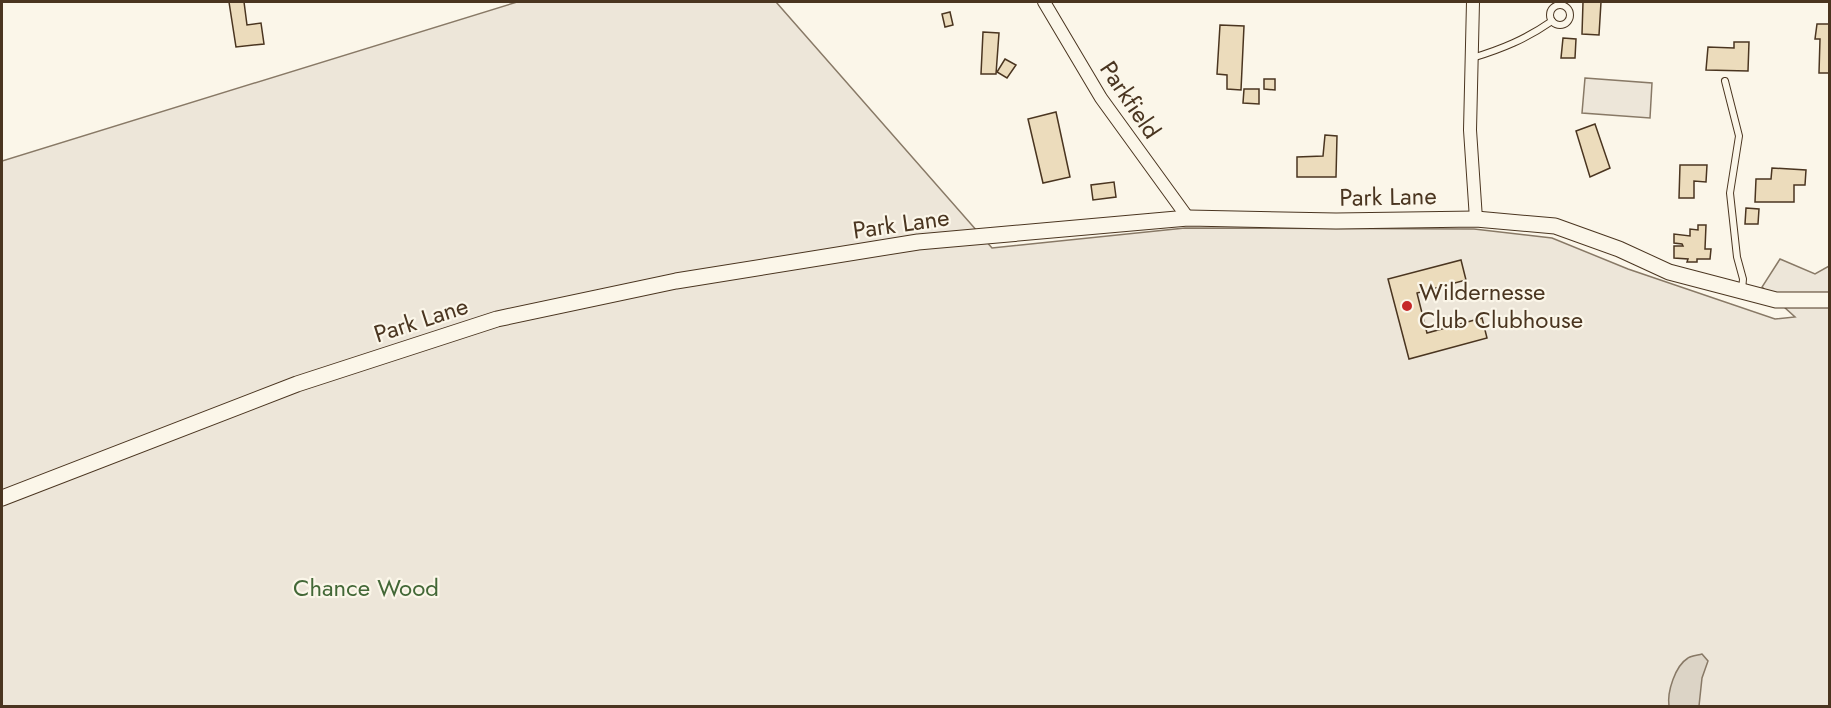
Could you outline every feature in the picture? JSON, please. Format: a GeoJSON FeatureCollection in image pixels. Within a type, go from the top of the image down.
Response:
{"type":"FeatureCollection","features":[{"type":"Feature","properties":{"kind":"street","name":"Parkfield"},"geometry":{"type":"LineString","coordinates":[[1044,2],[1101,98],[1188,218]]}},
{"type":"Feature","properties":{"kind":"street"},"geometry":{"type":"LineString","coordinates":[[1473,2],[1470,130],[1476,219]]}},
{"type":"Feature","properties":{"kind":"street","name":"Park Lane"},"geometry":{"type":"LineString","coordinates":[[2,498],[297,384],[497,319],[676,281],[918,242],[1188,218],[1336,221],[1476,219],[1555,226],[1620,249],[1669,272],[1776,300],[1830,300]]}},
{"type":"Feature","properties":{"kind":"lane"},"geometry":{"type":"LineString","coordinates":[[1472,58],[1507,48],[1534,34],[1552,21]]}},
{"type":"Feature","properties":{"kind":"lane"},"geometry":{"type":"LineString","coordinates":[[1725,81],[1739,136],[1730,193],[1737,257],[1743,279],[1742,291]]}},
{"type":"Feature","properties":{"kind":"green space","name":"Chance Wood"},"geometry":{"type":"Polygon","coordinates":[[[517,2],[776,2],[992,248],[1185,228],[1474,229],[1552,238],[1628,269],[1775,319],[1795,317],[1762,287],[1780,259],[1815,274],[1829,266],[1829,706],[2,706],[2,161],[517,2]]]}},
{"type":"Feature","properties":{"kind":"green space"},"geometry":{"type":"Polygon","coordinates":[[[1585,78],[1652,83],[1650,118],[1582,113],[1585,78]]]}},
{"type":"Feature","properties":{"kind":"shaded area"},"geometry":{"type":"Polygon","coordinates":[[[1702,654],[1708,661],[1702,678],[1699,706],[1669,706],[1671,687],[1679,667],[1688,658],[1702,654]]]}},
{"type":"Feature","properties":{"kind":"building"},"geometry":{"type":"Polygon","coordinates":[[[229,2],[244,2],[247,25],[261,23],[264,44],[236,47],[229,2]]]}},
{"type":"Feature","properties":{"kind":"building"},"geometry":{"type":"Polygon","coordinates":[[[1583,2],[1601,2],[1599,35],[1582,34],[1583,2]]]}},
{"type":"Feature","properties":{"kind":"building"},"geometry":{"type":"Polygon","coordinates":[[[950,12],[953,25],[945,27],[942,14],[950,12]]]}},
{"type":"Feature","properties":{"kind":"building"},"geometry":{"type":"Polygon","coordinates":[[[1817,24],[1830,24],[1830,73],[1819,73],[1820,39],[1815,39],[1817,24]]]}},
{"type":"Feature","properties":{"kind":"building"},"geometry":{"type":"Polygon","coordinates":[[[1220,25],[1244,26],[1241,90],[1227,89],[1227,75],[1217,74],[1220,25]]]}},
{"type":"Feature","properties":{"kind":"building"},"geometry":{"type":"Polygon","coordinates":[[[983,32],[999,33],[996,74],[981,74],[983,32]]]}},
{"type":"Feature","properties":{"kind":"building"},"geometry":{"type":"Polygon","coordinates":[[[1563,38],[1576,39],[1575,58],[1561,58],[1563,38]]]}},
{"type":"Feature","properties":{"kind":"building"},"geometry":{"type":"Polygon","coordinates":[[[1734,42],[1749,42],[1748,71],[1706,70],[1708,47],[1734,48],[1734,42]]]}},
{"type":"Feature","properties":{"kind":"building"},"geometry":{"type":"Polygon","coordinates":[[[1005,59],[1016,65],[1007,78],[997,72],[1005,59]]]}},
{"type":"Feature","properties":{"kind":"building"},"geometry":{"type":"Polygon","coordinates":[[[1264,79],[1275,79],[1275,90],[1264,89],[1264,79]]]}},
{"type":"Feature","properties":{"kind":"building"},"geometry":{"type":"Polygon","coordinates":[[[1244,89],[1259,89],[1259,104],[1243,103],[1244,89]]]}},
{"type":"Feature","properties":{"kind":"building"},"geometry":{"type":"Polygon","coordinates":[[[1056,112],[1070,177],[1043,183],[1028,119],[1056,112]]]}},
{"type":"Feature","properties":{"kind":"building"},"geometry":{"type":"Polygon","coordinates":[[[1595,124],[1610,168],[1590,177],[1576,131],[1595,124]]]}},
{"type":"Feature","properties":{"kind":"building"},"geometry":{"type":"Polygon","coordinates":[[[1325,135],[1337,136],[1336,177],[1297,177],[1297,157],[1323,156],[1325,135]]]}},
{"type":"Feature","properties":{"kind":"building"},"geometry":{"type":"Polygon","coordinates":[[[1680,165],[1707,165],[1706,182],[1694,181],[1694,198],[1679,198],[1680,165]]]}},
{"type":"Feature","properties":{"kind":"building"},"geometry":{"type":"Polygon","coordinates":[[[1772,168],[1806,170],[1805,185],[1794,185],[1794,202],[1755,202],[1756,179],[1771,179],[1772,168]]]}},
{"type":"Feature","properties":{"kind":"building"},"geometry":{"type":"Polygon","coordinates":[[[1114,182],[1116,197],[1093,200],[1091,185],[1114,182]]]}},
{"type":"Feature","properties":{"kind":"building"},"geometry":{"type":"Polygon","coordinates":[[[1746,208],[1759,209],[1758,224],[1745,224],[1746,208]]]}},
{"type":"Feature","properties":{"kind":"building"},"geometry":{"type":"Polygon","coordinates":[[[1698,225],[1706,225],[1705,249],[1711,249],[1710,259],[1687,262],[1688,259],[1674,258],[1674,246],[1683,246],[1674,243],[1674,234],[1690,236],[1690,229],[1698,230],[1698,225]]]}},
{"type":"Feature","properties":{"kind":"building","name":"Wildernesse Club Clubhouse"},"geometry":{"type":"Polygon","coordinates":[[[1461,260],[1466,280],[1417,293],[1427,333],[1482,318],[1487,338],[1409,359],[1388,279],[1461,260]]]}},
{"type":"Feature","properties":{"kind":"place","name":"Wildernesse Club Clubhouse"},"geometry":{"type":"Point","coordinates":[1407,306]}}]}
